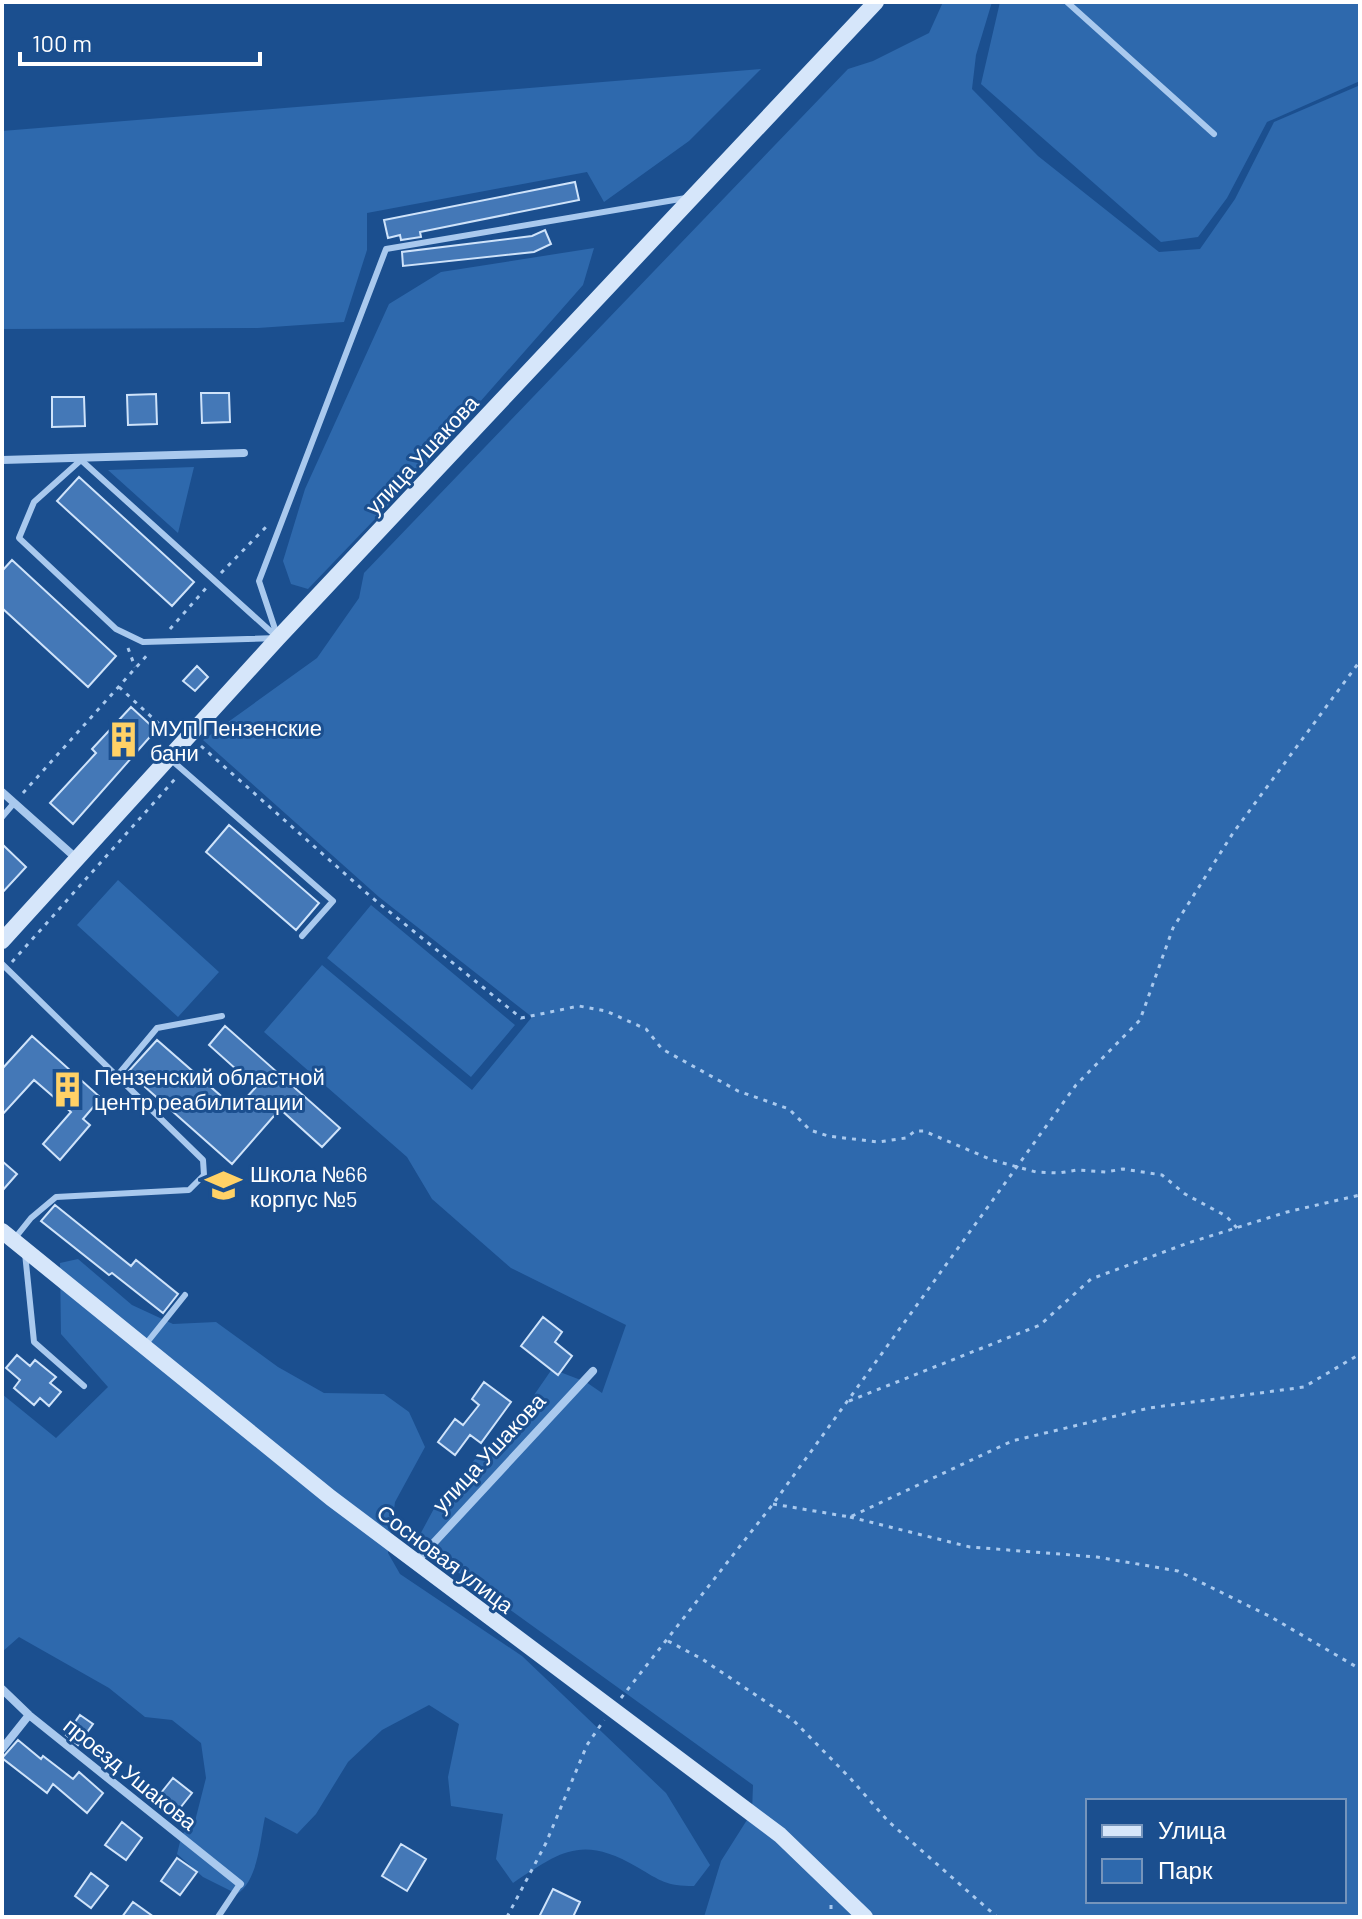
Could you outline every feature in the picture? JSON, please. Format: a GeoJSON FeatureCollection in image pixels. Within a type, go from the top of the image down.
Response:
{"type":"FeatureCollection","features":[{"type":"Feature","properties":{"kind":"main road","name":"улица Ушакова"},"geometry":{"type":"LineString","coordinates":[[2,941],[278,638],[876,2]]}},
{"type":"Feature","properties":{"kind":"main road","name":"Сосновая улица"},"geometry":{"type":"LineString","coordinates":[[13,1241],[331,1498],[780,1835],[865,1917]]}},
{"type":"Feature","properties":{"kind":"street"},"geometry":{"type":"LineString","coordinates":[[2,460],[244,453]]}},
{"type":"Feature","properties":{"kind":"street"},"geometry":{"type":"LineString","coordinates":[[2,792],[76,858]]}},
{"type":"Feature","properties":{"kind":"street","name":"улица Ушакова"},"geometry":{"type":"LineString","coordinates":[[415,1562],[593,1371]]}},
{"type":"Feature","properties":{"kind":"street","name":"проезд Ушакова"},"geometry":{"type":"LineString","coordinates":[[2,1689],[29,1715],[240,1884]]}},
{"type":"Feature","properties":{"kind":"street"},"geometry":{"type":"LineString","coordinates":[[2,1749],[29,1715]]}},
{"type":"Feature","properties":{"kind":"lane"},"geometry":{"type":"LineString","coordinates":[[1067,2],[1214,134]]}},
{"type":"Feature","properties":{"kind":"lane"},"geometry":{"type":"LineString","coordinates":[[278,638],[259,581],[386,249],[693,196]]}},
{"type":"Feature","properties":{"kind":"lane"},"geometry":{"type":"LineString","coordinates":[[81,460],[278,638],[143,642],[116,629],[19,538],[34,502],[81,460]]}},
{"type":"Feature","properties":{"kind":"lane"},"geometry":{"type":"LineString","coordinates":[[168,758],[333,901],[302,936]]}},
{"type":"Feature","properties":{"kind":"lane"},"geometry":{"type":"LineString","coordinates":[[2,817],[14,803]]}},
{"type":"Feature","properties":{"kind":"lane"},"geometry":{"type":"LineString","coordinates":[[4,966],[203,1160],[204,1175],[189,1190],[56,1197],[31,1218],[13,1241],[34,1342],[84,1386]]}},
{"type":"Feature","properties":{"kind":"lane"},"geometry":{"type":"LineString","coordinates":[[117,1076],[157,1028],[222,1016]]}},
{"type":"Feature","properties":{"kind":"lane"},"geometry":{"type":"LineString","coordinates":[[144,1346],[185,1295]]}},
{"type":"Feature","properties":{"kind":"lane"},"geometry":{"type":"LineString","coordinates":[[218,1917],[240,1884]]}},
{"type":"Feature","properties":{"kind":"path"},"geometry":{"type":"LineString","coordinates":[[14,803],[213,580],[285,513]]}},
{"type":"Feature","properties":{"kind":"path"},"geometry":{"type":"LineString","coordinates":[[507,1917],[546,1843],[587,1745],[611,1709],[773,1504],[1076,1085],[1140,1020],[1173,928],[1233,833],[1360,661]]}},
{"type":"Feature","properties":{"kind":"path"},"geometry":{"type":"LineString","coordinates":[[119,687],[521,1018],[579,1006],[606,1011],[646,1029],[662,1049],[738,1091],[789,1109],[810,1130],[828,1136],[878,1142],[906,1138],[915,1131],[924,1131],[992,1160],[1036,1172],[1106,1172],[1123,1169],[1162,1175],[1185,1194],[1226,1216],[1237,1228]]}},
{"type":"Feature","properties":{"kind":"path"},"geometry":{"type":"LineString","coordinates":[[4,966],[183,770]]}},
{"type":"Feature","properties":{"kind":"path"},"geometry":{"type":"LineString","coordinates":[[846,1402],[1040,1325],[1091,1279],[1287,1212],[1360,1195]]}},
{"type":"Feature","properties":{"kind":"path"},"geometry":{"type":"LineString","coordinates":[[850,1517],[1012,1441],[1149,1408],[1304,1387],[1360,1354]]}},
{"type":"Feature","properties":{"kind":"path"},"geometry":{"type":"LineString","coordinates":[[773,1504],[850,1517],[970,1547],[1097,1557],[1178,1571],[1271,1617],[1360,1669]]}},
{"type":"Feature","properties":{"kind":"path"},"geometry":{"type":"LineString","coordinates":[[666,1640],[702,1659],[793,1720],[888,1821],[997,1917]]}},
{"type":"Feature","properties":{"kind":"green space"},"geometry":{"type":"Polygon","coordinates":[[[943,2],[992,2],[976,55],[972,89],[1038,156],[1159,252],[1200,249],[1235,199],[1274,122],[1358,86],[1360,89],[1360,1917],[704,1917],[721,1861],[752,1812],[753,1785],[416,1542],[437,1503],[476,1458],[515,1435],[532,1398],[552,1369],[586,1382],[602,1393],[626,1325],[511,1268],[432,1199],[407,1157],[264,1032],[322,965],[472,1090],[532,1017],[379,897],[203,740],[317,658],[359,598],[364,573],[848,69],[873,61],[929,33],[943,2]]]}},
{"type":"Feature","properties":{"kind":"green space"},"geometry":{"type":"Polygon","coordinates":[[[1000,2],[1360,2],[1360,81],[1267,122],[1227,198],[1198,237],[1161,242],[981,84],[1000,2]]]}},
{"type":"Feature","properties":{"kind":"green space"},"geometry":{"type":"Polygon","coordinates":[[[761,69],[689,141],[604,202],[587,172],[367,213],[367,250],[344,322],[258,328],[2,329],[2,131],[761,69]]]}},
{"type":"Feature","properties":{"kind":"green space"},"geometry":{"type":"Polygon","coordinates":[[[594,248],[583,285],[398,495],[308,589],[291,584],[283,561],[305,489],[389,304],[441,272],[594,248]]]}},
{"type":"Feature","properties":{"kind":"green space"},"geometry":{"type":"Polygon","coordinates":[[[194,467],[178,533],[108,470],[194,467]]]}},
{"type":"Feature","properties":{"kind":"green space"},"geometry":{"type":"Polygon","coordinates":[[[118,880],[219,972],[178,1017],[77,925],[118,880]]]}},
{"type":"Feature","properties":{"kind":"green space"},"geometry":{"type":"Polygon","coordinates":[[[371,905],[515,1025],[471,1077],[327,958],[371,905]]]}},
{"type":"Feature","properties":{"kind":"green space"},"geometry":{"type":"Polygon","coordinates":[[[78,1259],[132,1305],[173,1324],[216,1322],[278,1367],[324,1393],[384,1394],[409,1412],[425,1447],[395,1502],[388,1553],[400,1574],[522,1656],[666,1793],[710,1865],[694,1886],[664,1882],[618,1857],[586,1850],[559,1855],[513,1883],[496,1859],[503,1814],[451,1806],[448,1777],[459,1724],[429,1705],[382,1730],[348,1762],[316,1814],[297,1834],[265,1817],[254,1870],[250,1880],[237,1894],[203,1877],[177,1854],[182,1834],[194,1825],[206,1778],[201,1743],[172,1720],[145,1717],[109,1688],[19,1637],[2,1652],[2,1394],[56,1438],[108,1387],[61,1334],[60,1263],[78,1259]]]}},
{"type":"Feature","properties":{"kind":"building"},"geometry":{"type":"Polygon","coordinates":[[[575,182],[579,200],[420,232],[421,237],[401,240],[400,235],[388,238],[384,220],[575,182]]]}},
{"type":"Feature","properties":{"kind":"building"},"geometry":{"type":"Polygon","coordinates":[[[545,230],[551,244],[534,252],[403,266],[402,252],[532,236],[545,230]]]}},
{"type":"Feature","properties":{"kind":"building"},"geometry":{"type":"Polygon","coordinates":[[[201,393],[229,393],[230,422],[202,423],[201,393]]]}},
{"type":"Feature","properties":{"kind":"building"},"geometry":{"type":"Polygon","coordinates":[[[156,394],[157,424],[128,425],[127,395],[156,394]]]}},
{"type":"Feature","properties":{"kind":"building"},"geometry":{"type":"Polygon","coordinates":[[[52,397],[84,397],[85,426],[52,427],[52,397]]]}},
{"type":"Feature","properties":{"kind":"building"},"geometry":{"type":"Polygon","coordinates":[[[79,477],[194,582],[172,606],[57,501],[79,477]]]}},
{"type":"Feature","properties":{"kind":"building"},"geometry":{"type":"Polygon","coordinates":[[[12,560],[116,656],[88,687],[2,608],[2,571],[12,560]]]}},
{"type":"Feature","properties":{"kind":"building"},"geometry":{"type":"Polygon","coordinates":[[[197,666],[208,677],[195,691],[183,681],[197,666]]]}},
{"type":"Feature","properties":{"kind":"building"},"geometry":{"type":"Polygon","coordinates":[[[131,707],[156,730],[73,824],[50,803],[96,753],[92,749],[131,707]]]}},
{"type":"Feature","properties":{"kind":"building"},"geometry":{"type":"Polygon","coordinates":[[[229,825],[319,903],[296,930],[206,852],[229,825]]]}},
{"type":"Feature","properties":{"kind":"building"},"geometry":{"type":"Polygon","coordinates":[[[2,844],[26,867],[2,893],[2,844]]]}},
{"type":"Feature","properties":{"kind":"building","name":"Школа №66 корпус №5"},"geometry":{"type":"Polygon","coordinates":[[[225,1026],[340,1128],[322,1147],[280,1109],[232,1164],[128,1072],[157,1040],[236,1109],[256,1087],[209,1045],[225,1026]]]}},
{"type":"Feature","properties":{"kind":"building","name":"Пензенский областной центр реабилитации"},"geometry":{"type":"Polygon","coordinates":[[[32,1036],[101,1098],[83,1119],[90,1125],[60,1160],[43,1144],[71,1112],[34,1080],[2,1115],[2,1069],[32,1036]]]}},
{"type":"Feature","properties":{"kind":"building"},"geometry":{"type":"Polygon","coordinates":[[[2,1161],[17,1174],[2,1191],[2,1161]]]}},
{"type":"Feature","properties":{"kind":"building"},"geometry":{"type":"Polygon","coordinates":[[[55,1205],[131,1266],[136,1260],[178,1294],[163,1313],[41,1221],[55,1205]]]}},
{"type":"Feature","properties":{"kind":"building"},"geometry":{"type":"Polygon","coordinates":[[[543,1317],[562,1332],[555,1342],[572,1356],[558,1375],[521,1346],[543,1317]]]}},
{"type":"Feature","properties":{"kind":"building"},"geometry":{"type":"Polygon","coordinates":[[[17,1355],[30,1366],[35,1360],[56,1377],[50,1383],[61,1392],[49,1406],[40,1398],[34,1405],[14,1388],[20,1380],[6,1368],[17,1355]]]}},
{"type":"Feature","properties":{"kind":"building"},"geometry":{"type":"Polygon","coordinates":[[[484,1382],[511,1402],[481,1443],[470,1435],[455,1455],[438,1442],[455,1419],[463,1425],[479,1405],[472,1399],[484,1382]]]}},
{"type":"Feature","properties":{"kind":"building"},"geometry":{"type":"Polygon","coordinates":[[[80,1715],[93,1724],[78,1745],[66,1735],[80,1715]]]}},
{"type":"Feature","properties":{"kind":"building"},"geometry":{"type":"Polygon","coordinates":[[[18,1740],[73,1779],[79,1772],[103,1793],[87,1813],[53,1784],[47,1793],[2,1758],[18,1740]]]}},
{"type":"Feature","properties":{"kind":"building"},"geometry":{"type":"Polygon","coordinates":[[[173,1778],[192,1793],[172,1818],[153,1803],[173,1778]]]}},
{"type":"Feature","properties":{"kind":"building"},"geometry":{"type":"Polygon","coordinates":[[[122,1822],[142,1838],[126,1860],[105,1845],[122,1822]]]}},
{"type":"Feature","properties":{"kind":"building"},"geometry":{"type":"Polygon","coordinates":[[[401,1844],[426,1859],[407,1891],[382,1876],[401,1844]]]}},
{"type":"Feature","properties":{"kind":"building"},"geometry":{"type":"Polygon","coordinates":[[[177,1858],[197,1872],[180,1895],[161,1881],[177,1858]]]}},
{"type":"Feature","properties":{"kind":"building"},"geometry":{"type":"Polygon","coordinates":[[[91,1873],[108,1886],[91,1908],[75,1896],[91,1873]]]}},
{"type":"Feature","properties":{"kind":"building"},"geometry":{"type":"Polygon","coordinates":[[[553,1889],[580,1902],[573,1917],[539,1917],[553,1889]]]}},
{"type":"Feature","properties":{"kind":"building"},"geometry":{"type":"Polygon","coordinates":[[[133,1902],[154,1917],[122,1917],[133,1902]]]}},
{"type":"Feature","properties":{"kind":"place","name":"МУП Пензенские бани"},"geometry":{"type":"Point","coordinates":[124,740]}},
{"type":"Feature","properties":{"kind":"place","name":"Пензенский областной центр реабилитации"},"geometry":{"type":"Point","coordinates":[68,1089]}},
{"type":"Feature","properties":{"kind":"place","name":"Школа №66 корпус №5"},"geometry":{"type":"Point","coordinates":[224,1186]}}]}
